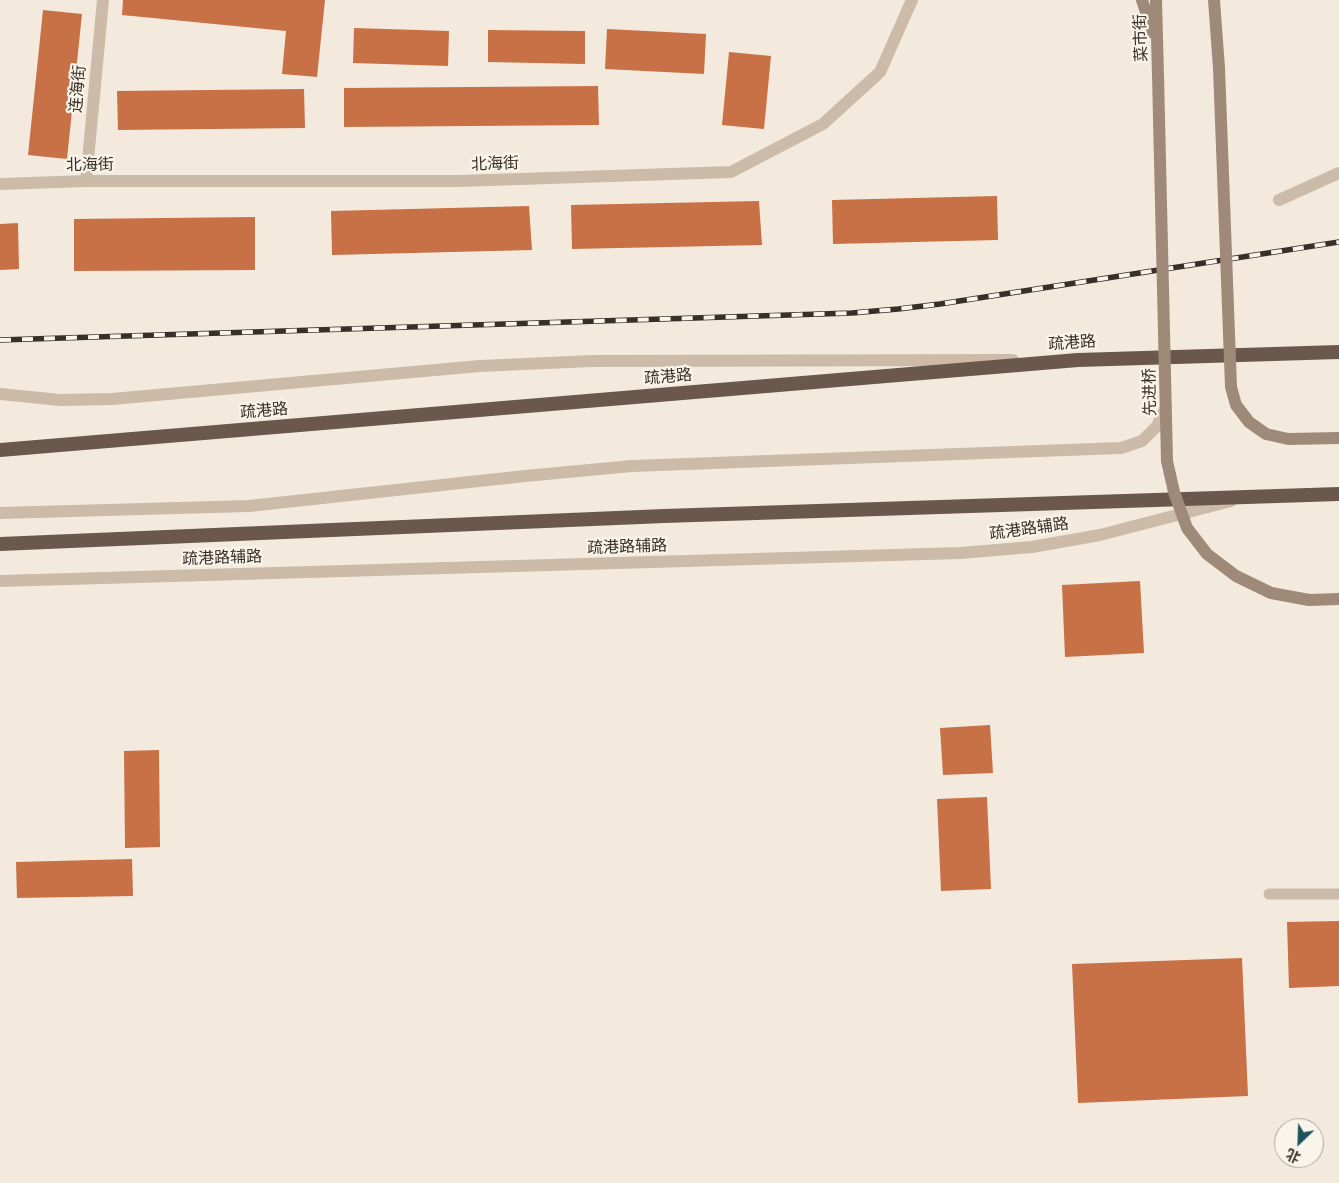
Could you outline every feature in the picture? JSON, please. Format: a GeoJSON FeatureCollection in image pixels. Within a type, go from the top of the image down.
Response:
{"type":"FeatureCollection","features":[{"type":"Feature","properties":{"kind":"highway","name":"疏港路"},"geometry":{"type":"LineString","coordinates":[[0,450],[1078,360],[1339,352]]}},
{"type":"Feature","properties":{"kind":"highway"},"geometry":{"type":"LineString","coordinates":[[0,544],[664,516],[1339,494]]}},
{"type":"Feature","properties":{"kind":"main road"},"geometry":{"type":"LineString","coordinates":[[1142,0],[1157,47]]}},
{"type":"Feature","properties":{"kind":"main road","name":"菜市街"},"geometry":{"type":"LineString","coordinates":[[1156,0],[1158,75]]}},
{"type":"Feature","properties":{"kind":"main road"},"geometry":{"type":"LineString","coordinates":[[1214,0],[1219,68],[1231,387],[1236,404],[1249,422],[1266,434],[1288,439],[1339,438]]}},
{"type":"Feature","properties":{"kind":"main road","name":"先进桥"},"geometry":{"type":"LineString","coordinates":[[1158,75],[1167,461],[1174,492],[1187,528],[1207,554],[1236,576],[1271,593],[1309,600],[1339,599]]}},
{"type":"Feature","properties":{"kind":"street","name":"连海街"},"geometry":{"type":"LineString","coordinates":[[86,181],[103,0]]}},
{"type":"Feature","properties":{"kind":"street","name":"北海街"},"geometry":{"type":"LineString","coordinates":[[0,184],[86,181],[460,181],[731,172],[823,124],[880,72],[912,0]]}},
{"type":"Feature","properties":{"kind":"street"},"geometry":{"type":"LineString","coordinates":[[1279,200],[1339,173]]}},
{"type":"Feature","properties":{"kind":"street"},"geometry":{"type":"LineString","coordinates":[[0,394],[60,400],[112,399],[480,366],[592,361],[1078,360]]}},
{"type":"Feature","properties":{"kind":"street"},"geometry":{"type":"LineString","coordinates":[[0,513],[249,506],[632,466],[1121,448],[1142,441],[1157,426],[1166,407]]}},
{"type":"Feature","properties":{"kind":"street","name":"疏港路辅路"},"geometry":{"type":"LineString","coordinates":[[0,581],[961,554],[1032,547],[1100,534],[1248,497]]}},
{"type":"Feature","properties":{"kind":"lane"},"geometry":{"type":"LineString","coordinates":[[1269,894],[1339,894]]}},
{"type":"Feature","properties":{"kind":"building"},"geometry":{"type":"Polygon","coordinates":[[[123,0],[325,0],[317,77],[282,74],[286,31],[122,15],[123,0]]]}},
{"type":"Feature","properties":{"kind":"building"},"geometry":{"type":"Polygon","coordinates":[[[43,10],[82,14],[67,159],[28,155],[43,10]]]}},
{"type":"Feature","properties":{"kind":"building"},"geometry":{"type":"Polygon","coordinates":[[[354,28],[449,31],[448,66],[353,63],[354,28]]]}},
{"type":"Feature","properties":{"kind":"building"},"geometry":{"type":"Polygon","coordinates":[[[607,29],[706,34],[704,74],[605,69],[607,29]]]}},
{"type":"Feature","properties":{"kind":"building"},"geometry":{"type":"Polygon","coordinates":[[[488,30],[585,31],[585,64],[488,62],[488,30]]]}},
{"type":"Feature","properties":{"kind":"building"},"geometry":{"type":"Polygon","coordinates":[[[729,52],[771,56],[764,129],[722,125],[729,52]]]}},
{"type":"Feature","properties":{"kind":"building"},"geometry":{"type":"Polygon","coordinates":[[[598,86],[599,125],[344,127],[344,88],[598,86]]]}},
{"type":"Feature","properties":{"kind":"building"},"geometry":{"type":"Polygon","coordinates":[[[304,89],[305,128],[118,130],[117,91],[304,89]]]}},
{"type":"Feature","properties":{"kind":"building"},"geometry":{"type":"Polygon","coordinates":[[[997,196],[998,240],[833,244],[832,200],[997,196]]]}},
{"type":"Feature","properties":{"kind":"building"},"geometry":{"type":"Polygon","coordinates":[[[759,201],[762,245],[572,249],[571,205],[759,201]]]}},
{"type":"Feature","properties":{"kind":"building"},"geometry":{"type":"Polygon","coordinates":[[[529,206],[532,250],[332,255],[331,211],[529,206]]]}},
{"type":"Feature","properties":{"kind":"building"},"geometry":{"type":"Polygon","coordinates":[[[255,217],[255,270],[74,271],[74,219],[255,217]]]}},
{"type":"Feature","properties":{"kind":"building"},"geometry":{"type":"Polygon","coordinates":[[[18,223],[19,269],[0,270],[0,224],[18,223]]]}},
{"type":"Feature","properties":{"kind":"building"},"geometry":{"type":"Polygon","coordinates":[[[1140,581],[1144,653],[1065,657],[1062,585],[1140,581]]]}},
{"type":"Feature","properties":{"kind":"building"},"geometry":{"type":"Polygon","coordinates":[[[990,725],[993,773],[943,775],[940,728],[990,725]]]}},
{"type":"Feature","properties":{"kind":"building"},"geometry":{"type":"Polygon","coordinates":[[[159,750],[160,847],[125,848],[124,751],[159,750]]]}},
{"type":"Feature","properties":{"kind":"building"},"geometry":{"type":"Polygon","coordinates":[[[987,797],[991,889],[941,891],[937,799],[987,797]]]}},
{"type":"Feature","properties":{"kind":"building"},"geometry":{"type":"Polygon","coordinates":[[[132,859],[133,896],[17,898],[16,862],[132,859]]]}},
{"type":"Feature","properties":{"kind":"building"},"geometry":{"type":"Polygon","coordinates":[[[1339,921],[1339,986],[1289,988],[1287,922],[1339,921]]]}},
{"type":"Feature","properties":{"kind":"building"},"geometry":{"type":"Polygon","coordinates":[[[1242,958],[1248,1096],[1078,1103],[1072,964],[1242,958]]]}},
{"type":"Feature","properties":{"kind":"railway"},"geometry":{"type":"LineString","coordinates":[[0,340],[852,313],[940,304],[1339,242]]}}]}
